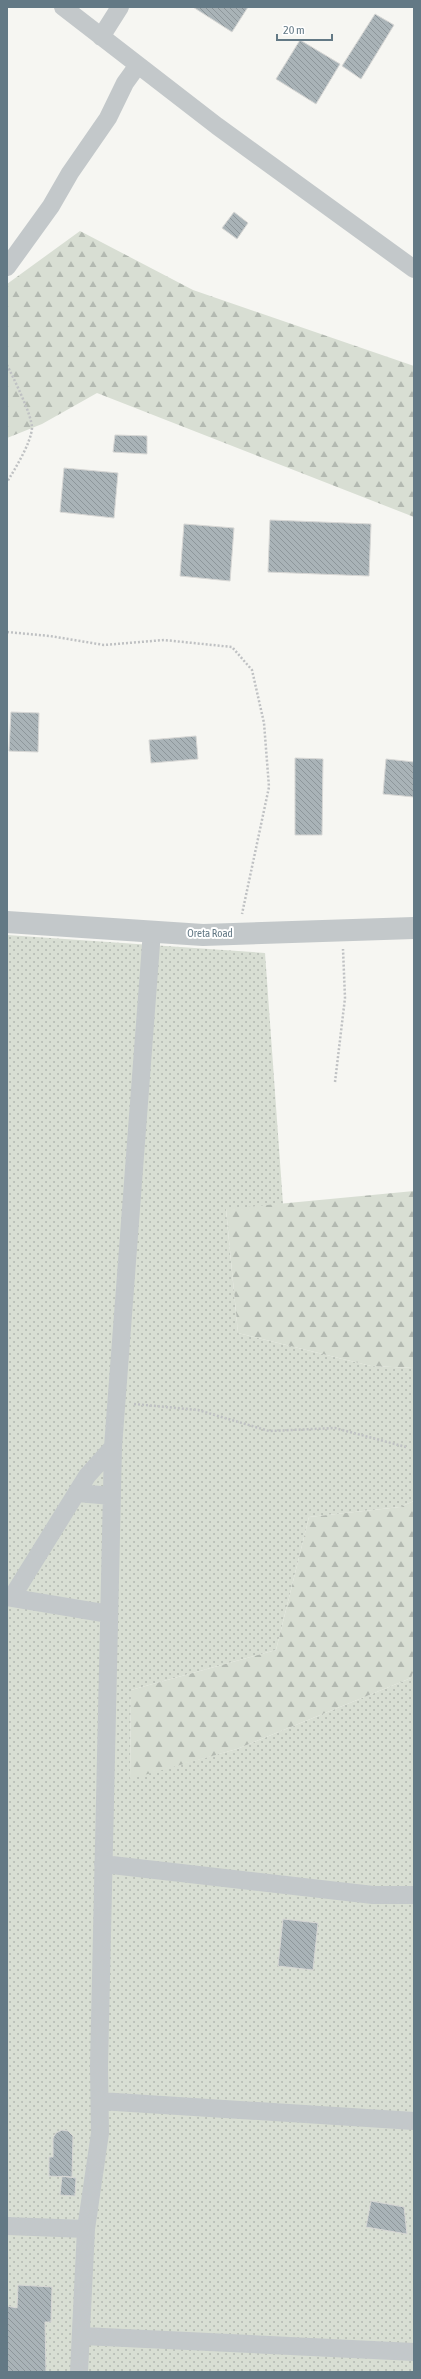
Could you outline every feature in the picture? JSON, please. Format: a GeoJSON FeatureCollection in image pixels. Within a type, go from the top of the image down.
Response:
{"type":"FeatureCollection","features":[{"type":"Feature","properties":{"kind":"street"},"geometry":{"type":"LineString","coordinates":[[63,7],[217,126],[414,269]]}},
{"type":"Feature","properties":{"kind":"street"},"geometry":{"type":"LineString","coordinates":[[101,36],[120,7]]}},
{"type":"Feature","properties":{"kind":"street"},"geometry":{"type":"LineString","coordinates":[[7,267],[51,206],[70,173],[108,118],[125,83],[138,66]]}},
{"type":"Feature","properties":{"kind":"street","name":"Oreta Road"},"geometry":{"type":"LineString","coordinates":[[7,922],[203,935],[414,928]]}},
{"type":"Feature","properties":{"kind":"street"},"geometry":{"type":"LineString","coordinates":[[80,2372],[83,2336],[86,2229],[100,2133],[113,1447],[152,931]]}},
{"type":"Feature","properties":{"kind":"street"},"geometry":{"type":"LineString","coordinates":[[109,1614],[9,1597],[87,1476],[113,1447]]}},
{"type":"Feature","properties":{"kind":"street"},"geometry":{"type":"LineString","coordinates":[[77,1493],[112,1496]]}},
{"type":"Feature","properties":{"kind":"street"},"geometry":{"type":"LineString","coordinates":[[104,1864],[373,1895],[414,1895]]}},
{"type":"Feature","properties":{"kind":"street"},"geometry":{"type":"LineString","coordinates":[[100,2101],[414,2121]]}},
{"type":"Feature","properties":{"kind":"street"},"geometry":{"type":"LineString","coordinates":[[7,2226],[86,2229]]}},
{"type":"Feature","properties":{"kind":"street"},"geometry":{"type":"LineString","coordinates":[[83,2336],[414,2352]]}},
{"type":"Feature","properties":{"kind":"path"},"geometry":{"type":"LineString","coordinates":[[7,365],[20,390],[32,428],[20,460],[7,482]]}},
{"type":"Feature","properties":{"kind":"path"},"geometry":{"type":"LineString","coordinates":[[7,632],[50,636],[104,645],[164,640],[232,647],[252,670],[264,722],[269,787],[237,934]]}},
{"type":"Feature","properties":{"kind":"path"},"geometry":{"type":"LineString","coordinates":[[335,1082],[345,998],[342,931]]}},
{"type":"Feature","properties":{"kind":"path"},"geometry":{"type":"LineString","coordinates":[[116,1403],[198,1410],[269,1431],[335,1428],[406,1447]]}},
{"type":"Feature","properties":{"kind":"green space"},"geometry":{"type":"Polygon","coordinates":[[[80,231],[193,290],[414,366],[414,517],[97,393],[42,424],[7,438],[7,284],[80,231]]]}},
{"type":"Feature","properties":{"kind":"green space"},"geometry":{"type":"Polygon","coordinates":[[[7,935],[265,953],[283,1204],[226,1210],[238,1333],[371,1366],[414,1368],[414,1501],[400,1507],[309,1517],[276,1650],[131,1690],[130,1778],[237,1749],[411,1678],[414,1670],[414,2372],[7,2372],[7,935]]]}},
{"type":"Feature","properties":{"kind":"green space"},"geometry":{"type":"Polygon","coordinates":[[[414,1191],[414,1368],[371,1366],[238,1333],[226,1209],[414,1191]]]}},
{"type":"Feature","properties":{"kind":"green space"},"geometry":{"type":"Polygon","coordinates":[[[414,1501],[414,1670],[411,1678],[237,1749],[130,1779],[131,1690],[276,1650],[309,1517],[400,1507],[414,1501]]]}},
{"type":"Feature","properties":{"kind":"building"},"geometry":{"type":"Polygon","coordinates":[[[193,7],[248,7],[232,32],[193,7]]]}},
{"type":"Feature","properties":{"kind":"building"},"geometry":{"type":"Polygon","coordinates":[[[375,14],[394,25],[361,79],[342,66],[375,14]]]}},
{"type":"Feature","properties":{"kind":"building"},"geometry":{"type":"Polygon","coordinates":[[[300,40],[340,64],[316,104],[276,79],[300,40]]]}},
{"type":"Feature","properties":{"kind":"building"},"geometry":{"type":"Polygon","coordinates":[[[234,212],[248,223],[237,239],[222,228],[234,212]]]}},
{"type":"Feature","properties":{"kind":"building"},"geometry":{"type":"Polygon","coordinates":[[[115,435],[147,436],[147,454],[113,452],[115,435]]]}},
{"type":"Feature","properties":{"kind":"building"},"geometry":{"type":"Polygon","coordinates":[[[64,468],[118,473],[114,518],[60,512],[64,468]]]}},
{"type":"Feature","properties":{"kind":"building"},"geometry":{"type":"Polygon","coordinates":[[[270,520],[371,524],[369,576],[268,572],[270,520]]]}},
{"type":"Feature","properties":{"kind":"building"},"geometry":{"type":"Polygon","coordinates":[[[184,524],[234,528],[230,581],[180,576],[184,524]]]}},
{"type":"Feature","properties":{"kind":"building"},"geometry":{"type":"Polygon","coordinates":[[[11,712],[39,713],[38,752],[9,751],[11,712]]]}},
{"type":"Feature","properties":{"kind":"building"},"geometry":{"type":"Polygon","coordinates":[[[196,736],[198,759],[151,763],[149,740],[196,736]]]}},
{"type":"Feature","properties":{"kind":"building"},"geometry":{"type":"Polygon","coordinates":[[[295,758],[323,759],[322,835],[295,835],[295,758]]]}},
{"type":"Feature","properties":{"kind":"building"},"geometry":{"type":"Polygon","coordinates":[[[386,759],[414,762],[414,797],[383,794],[386,759]]]}},
{"type":"Feature","properties":{"kind":"building"},"geometry":{"type":"Polygon","coordinates":[[[283,1919],[318,1923],[313,1970],[278,1966],[283,1919]]]}},
{"type":"Feature","properties":{"kind":"building"},"geometry":{"type":"Polygon","coordinates":[[[62,2130],[68,2131],[73,2136],[72,2177],[49,2176],[49,2157],[53,2157],[53,2138],[56,2133],[62,2130]]]}},
{"type":"Feature","properties":{"kind":"building"},"geometry":{"type":"Polygon","coordinates":[[[62,2176],[76,2178],[75,2196],[60,2195],[62,2176]]]}},
{"type":"Feature","properties":{"kind":"building"},"geometry":{"type":"Polygon","coordinates":[[[371,2201],[404,2207],[407,2234],[366,2227],[371,2201]]]}},
{"type":"Feature","properties":{"kind":"building"},"geometry":{"type":"Polygon","coordinates":[[[18,2285],[52,2287],[51,2322],[45,2322],[46,2372],[7,2372],[7,2306],[17,2308],[18,2285]]]}}]}
